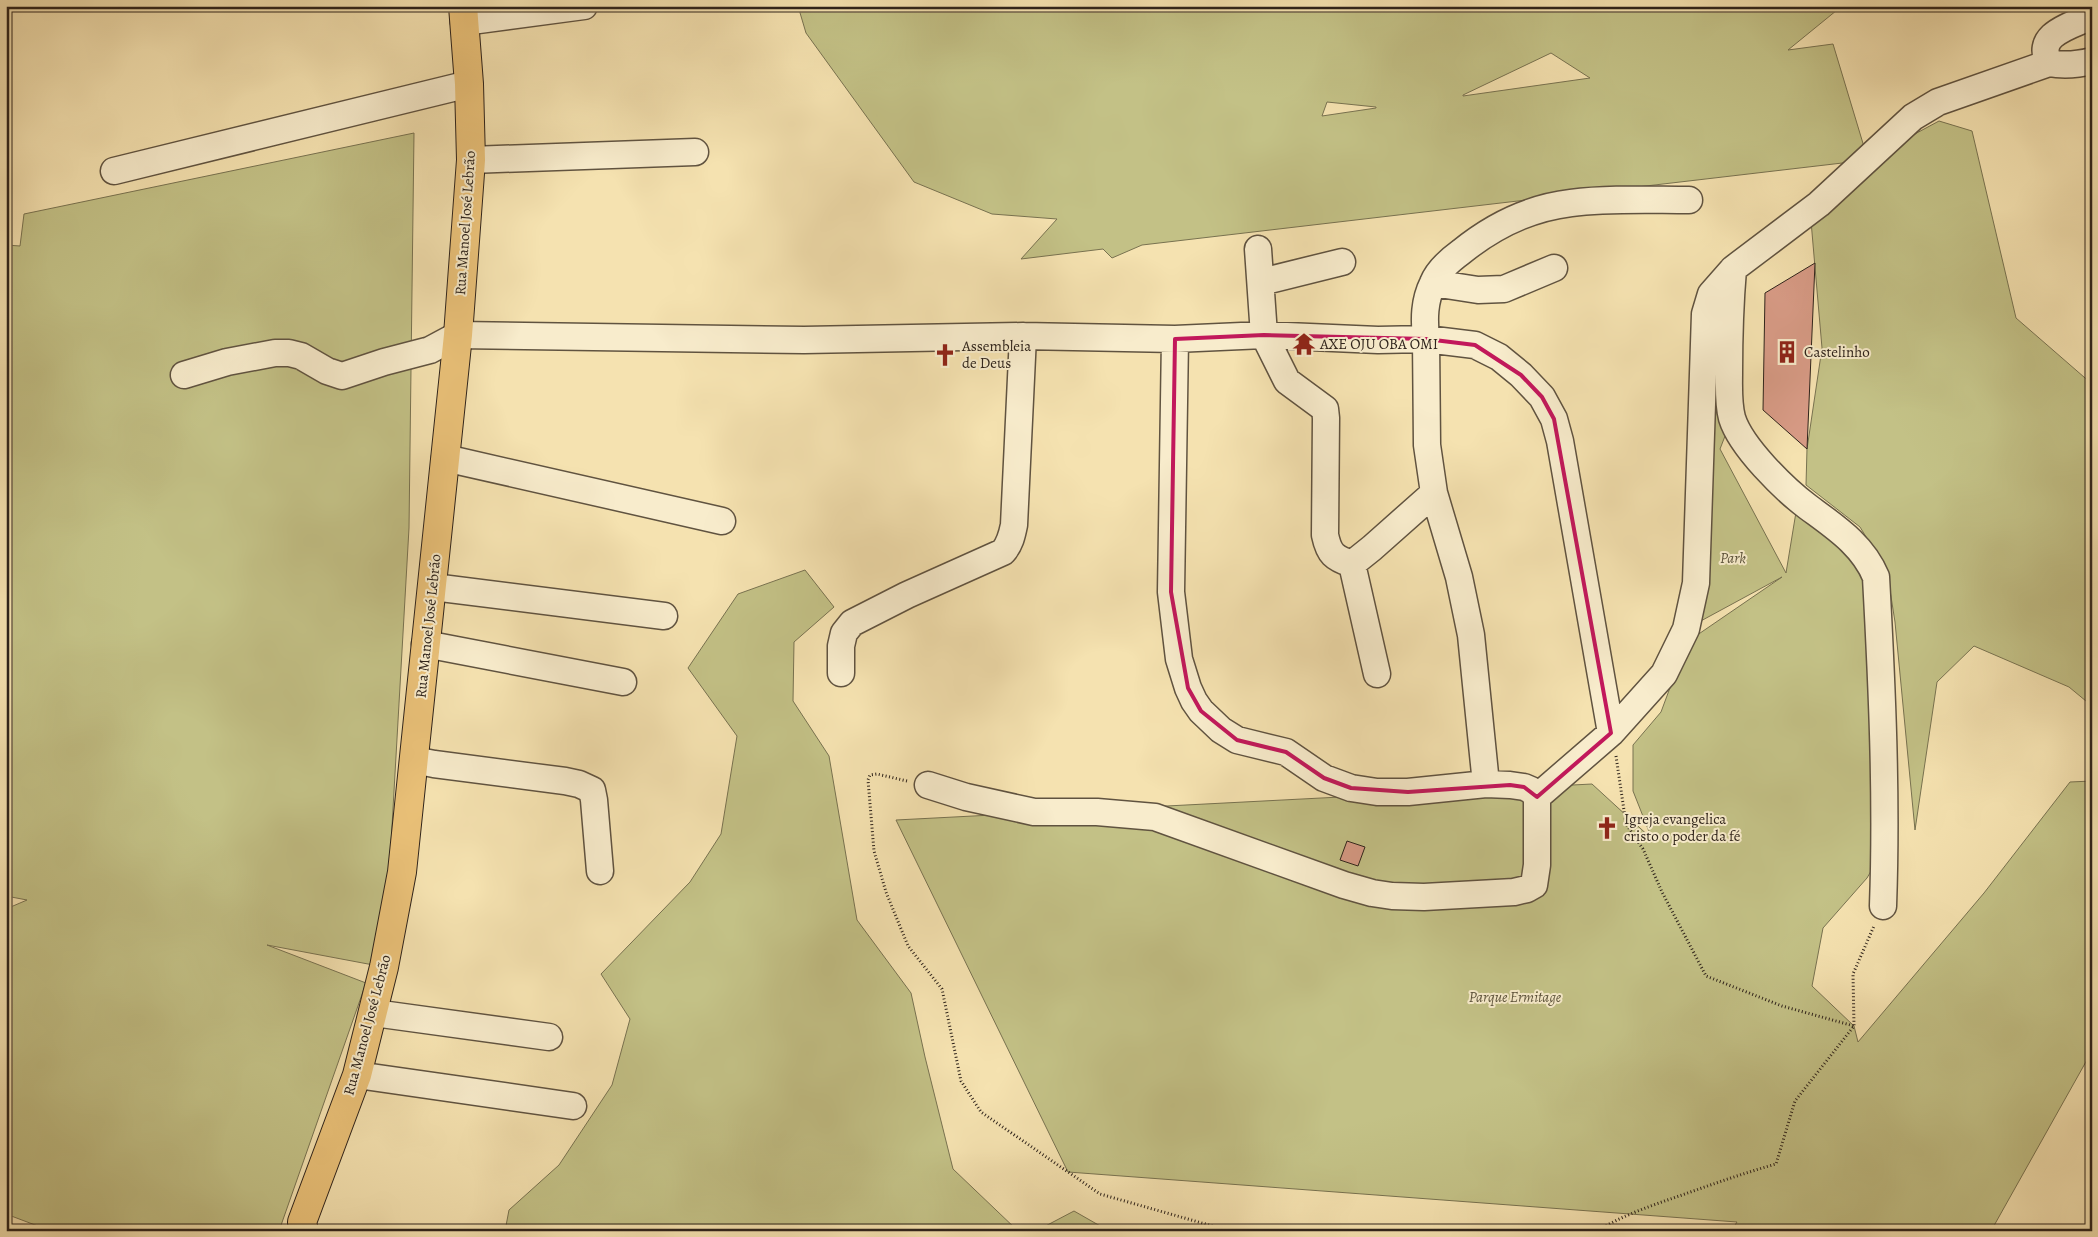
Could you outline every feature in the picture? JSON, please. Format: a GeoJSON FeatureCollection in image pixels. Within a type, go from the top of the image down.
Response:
{"type":"FeatureCollection","features":[{"type":"Feature","properties":{"kind":"main road","name":"Rua Manoel José Lebrão"},"geometry":{"type":"LineString","coordinates":[[302,1228],[357,1075],[374,1013],[402,872],[458,334],[471,160],[469,84],[463,14]]}},
{"type":"Feature","properties":{"kind":"street"},"geometry":{"type":"LineString","coordinates":[[463,14],[584,6]]}},
{"type":"Feature","properties":{"kind":"street"},"geometry":{"type":"LineString","coordinates":[[2049,63],[2044,55],[2045,45],[2049,38],[2060,30],[2092,16]]}},
{"type":"Feature","properties":{"kind":"street"},"geometry":{"type":"LineString","coordinates":[[1537,797],[1611,733],[1664,674],[1686,629],[1696,583],[1705,314],[1710,294],[1733,269],[1819,204],[1913,117],[1938,102],[2049,63],[2069,66],[2092,61]]}},
{"type":"Feature","properties":{"kind":"street"},"geometry":{"type":"LineString","coordinates":[[114,171],[469,84]]}},
{"type":"Feature","properties":{"kind":"street"},"geometry":{"type":"LineString","coordinates":[[471,160],[695,152]]}},
{"type":"Feature","properties":{"kind":"street"},"geometry":{"type":"LineString","coordinates":[[1486,784],[1471,634],[1459,578],[1434,493],[1427,445],[1425,310],[1433,282],[1441,269],[1472,243],[1498,226],[1527,213],[1570,203],[1620,200],[1689,200]]}},
{"type":"Feature","properties":{"kind":"street"},"geometry":{"type":"LineString","coordinates":[[1258,249],[1264,335],[1288,381],[1325,408],[1325,535],[1327,547],[1340,560],[1352,564]]}},
{"type":"Feature","properties":{"kind":"street"},"geometry":{"type":"LineString","coordinates":[[1261,282],[1342,262]]}},
{"type":"Feature","properties":{"kind":"street"},"geometry":{"type":"LineString","coordinates":[[1433,282],[1478,290],[1504,288],[1554,268]]}},
{"type":"Feature","properties":{"kind":"street"},"geometry":{"type":"LineString","coordinates":[[1733,269],[1728,323],[1730,400],[1735,425],[1742,438],[1791,494],[1842,532],[1863,552],[1871,564],[1876,577],[1882,669],[1885,858],[1883,906]]}},
{"type":"Feature","properties":{"kind":"street"},"geometry":{"type":"LineString","coordinates":[[184,375],[228,362],[275,353],[289,353],[301,356],[327,371],[342,376],[384,362],[430,350],[458,334],[804,340],[1023,336],[1175,339],[1264,335],[1378,340],[1426,339],[1475,345],[1499,357],[1521,375],[1542,397],[1554,419],[1560,441],[1611,733]]}},
{"type":"Feature","properties":{"kind":"street"},"geometry":{"type":"LineString","coordinates":[[841,673],[841,646],[844,633],[852,623],[1007,548],[1014,525],[1023,336]]}},
{"type":"Feature","properties":{"kind":"street"},"geometry":{"type":"LineString","coordinates":[[928,785],[1034,812],[1096,812],[1155,817],[1344,885],[1379,894],[1424,897],[1514,892],[1528,889],[1534,885],[1537,865],[1537,797],[1531,790],[1524,787],[1486,784],[1408,792],[1378,792],[1351,788],[1324,778],[1286,752],[1237,740],[1221,730],[1201,711],[1194,701],[1179,659],[1171,592],[1175,339]]}},
{"type":"Feature","properties":{"kind":"street"},"geometry":{"type":"LineString","coordinates":[[445,458],[722,521]]}},
{"type":"Feature","properties":{"kind":"street"},"geometry":{"type":"LineString","coordinates":[[1352,564],[1434,493]]}},
{"type":"Feature","properties":{"kind":"street"},"geometry":{"type":"LineString","coordinates":[[1352,564],[1377,674]]}},
{"type":"Feature","properties":{"kind":"street"},"geometry":{"type":"LineString","coordinates":[[433,587],[664,616]]}},
{"type":"Feature","properties":{"kind":"street"},"geometry":{"type":"LineString","coordinates":[[425,644],[623,682]]}},
{"type":"Feature","properties":{"kind":"street"},"geometry":{"type":"LineString","coordinates":[[414,760],[565,781],[585,786],[592,790],[600,871]]}},
{"type":"Feature","properties":{"kind":"street"},"geometry":{"type":"LineString","coordinates":[[374,1013],[549,1037]]}},
{"type":"Feature","properties":{"kind":"street"},"geometry":{"type":"LineString","coordinates":[[357,1075],[574,1106]]}},
{"type":"Feature","properties":{"kind":"path"},"geometry":{"type":"LineString","coordinates":[[1611,733],[1626,824],[1643,849],[1662,892],[1706,976],[1782,1006],[1854,1026]]}},
{"type":"Feature","properties":{"kind":"path"},"geometry":{"type":"LineString","coordinates":[[928,785],[877,774],[870,775],[868,780],[874,851],[886,892],[908,946],[942,989],[961,1081],[981,1112],[1100,1194],[1230,1231]]}},
{"type":"Feature","properties":{"kind":"path"},"geometry":{"type":"LineString","coordinates":[[1597,1231],[1612,1222],[1656,1204],[1776,1164],[1795,1101],[1854,1026],[1854,974],[1883,906]]}},
{"type":"Feature","properties":{"kind":"highlighted area"},"geometry":{"type":"Polygon","coordinates":[[[1264,335],[1426,339],[1475,345],[1521,375],[1542,397],[1554,419],[1611,733],[1537,797],[1524,787],[1510,785],[1408,792],[1351,788],[1324,778],[1286,752],[1237,740],[1201,711],[1188,688],[1171,592],[1175,339],[1264,335]]]}},
{"type":"Feature","properties":{"kind":"green space"},"geometry":{"type":"Polygon","coordinates":[[[798,6],[1842,6],[1788,50],[1833,44],[1868,160],[1142,245],[1112,258],[1103,249],[1021,259],[1057,219],[992,214],[914,182],[806,33],[798,6]],[[1551,53],[1463,95],[1463,96],[1590,78],[1551,53]],[[1327,102],[1322,116],[1376,108],[1376,107],[1327,102]]]}},
{"type":"Feature","properties":{"kind":"green space"},"geometry":{"type":"Polygon","coordinates":[[[1939,121],[1972,131],[2016,318],[2092,384],[2092,706],[2069,687],[1974,646],[1937,682],[1915,830],[1895,622],[1887,571],[1860,527],[1806,485],[1807,449],[1822,348],[1811,221],[1874,156],[1939,121]]]}},
{"type":"Feature","properties":{"kind":"green space"},"geometry":{"type":"Polygon","coordinates":[[[414,133],[409,528],[384,967],[267,945],[366,983],[279,1231],[51,1231],[6,1214],[6,909],[27,900],[6,896],[6,245],[20,246],[24,214],[414,133]]]}},
{"type":"Feature","properties":{"kind":"green space","name":"Parque Ermitage"},"geometry":{"type":"Polygon","coordinates":[[[1719,283],[1732,418],[1720,449],[1786,573],[1797,506],[1866,574],[1890,839],[1867,878],[1823,928],[1812,986],[1854,1026],[1858,1042],[1984,893],[2070,782],[2092,781],[2092,1051],[1991,1231],[1731,1231],[1737,1222],[1068,1172],[896,820],[1592,784],[1652,839],[1633,791],[1633,745],[1661,712],[1687,642],[1782,577],[1686,629],[1719,283]]]}},
{"type":"Feature","properties":{"kind":"green space"},"geometry":{"type":"Polygon","coordinates":[[[805,570],[834,607],[794,642],[793,701],[829,756],[857,920],[911,993],[953,1169],[1018,1231],[505,1231],[509,1210],[559,1165],[612,1085],[630,1019],[601,974],[690,882],[721,834],[737,736],[688,668],[738,594],[805,570]]]}},
{"type":"Feature","properties":{"kind":"green space"},"geometry":{"type":"Polygon","coordinates":[[[1074,1211],[1109,1231],[1036,1231],[1074,1211]]]}},
{"type":"Feature","properties":{"kind":"building","name":"Castelinho"},"geometry":{"type":"Polygon","coordinates":[[[1815,263],[1807,449],[1763,410],[1765,293],[1815,263]]]}},
{"type":"Feature","properties":{"kind":"building"},"geometry":{"type":"Polygon","coordinates":[[[1347,841],[1365,847],[1358,866],[1340,860],[1347,841]]]}},
{"type":"Feature","properties":{"kind":"place","name":"AXE OJU OBA OMI"},"geometry":{"type":"Point","coordinates":[1304,344]}},
{"type":"Feature","properties":{"kind":"place","name":"Castelinho"},"geometry":{"type":"Point","coordinates":[1787,352]}},
{"type":"Feature","properties":{"kind":"place","name":"Assembleia de Deus"},"geometry":{"type":"Point","coordinates":[945,355]}},
{"type":"Feature","properties":{"kind":"place","name":"Igreja evangelica cristo o poder da fé"},"geometry":{"type":"Point","coordinates":[1607,828]}},
{"type":"Feature","properties":{"kind":"park label","name":"Park"},"geometry":{"type":"Point","coordinates":[1733,558]}}]}
